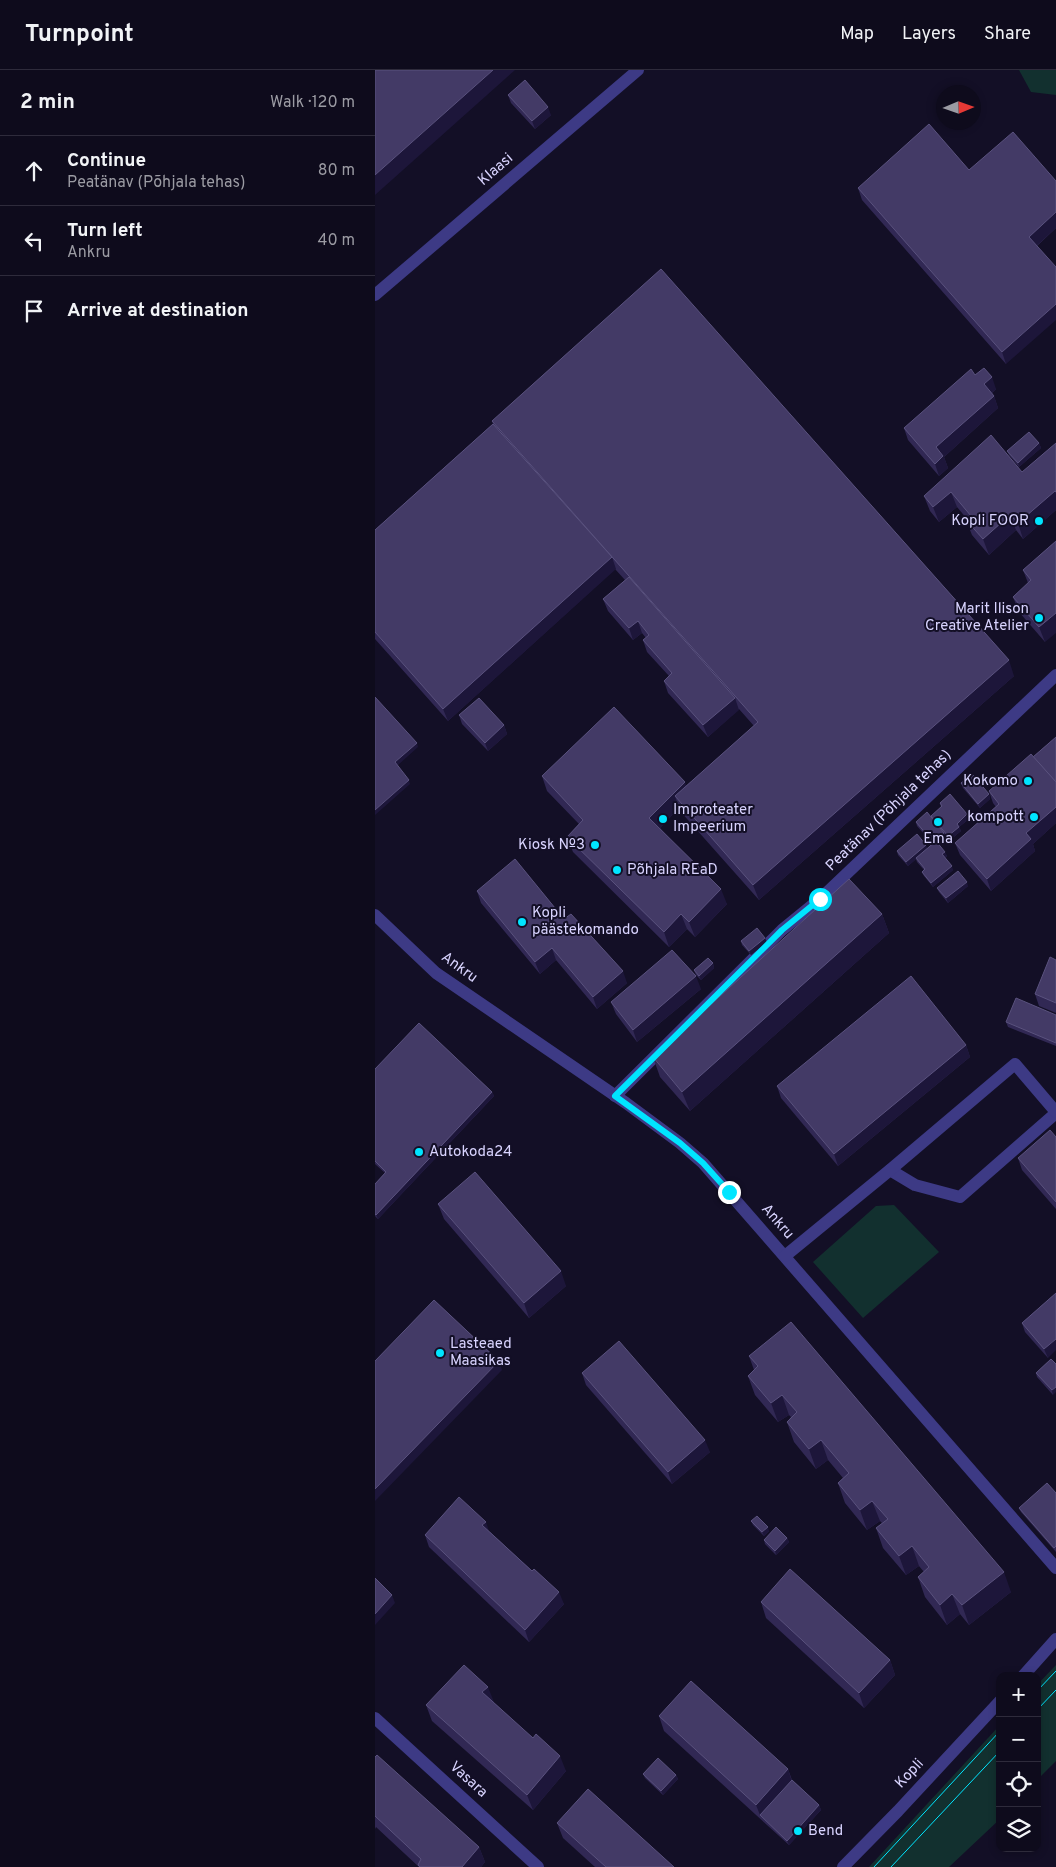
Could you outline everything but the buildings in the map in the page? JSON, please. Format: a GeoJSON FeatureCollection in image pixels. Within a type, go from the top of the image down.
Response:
{"type":"FeatureCollection","features":[{"type":"Feature","properties":{"kind":"street","name":"Klaasi"},"geometry":{"type":"LineString","coordinates":[[375,295],[638,70]]}},
{"type":"Feature","properties":{"kind":"street","name":"Peatänav (Põhjala tehas)"},"geometry":{"type":"LineString","coordinates":[[615,1096],[782,930],[820,899],[1056,675]]}},
{"type":"Feature","properties":{"kind":"street","name":"Ankru"},"geometry":{"type":"LineString","coordinates":[[375,915],[436,974],[615,1096],[680,1143],[703,1163],[1056,1568]]}},
{"type":"Feature","properties":{"kind":"street"},"geometry":{"type":"LineString","coordinates":[[785,1256],[1015,1064],[1056,1113],[960,1197],[915,1185],[890,1170]]}},
{"type":"Feature","properties":{"kind":"street"},"geometry":{"type":"LineString","coordinates":[[1027,1672],[1056,1640]]}},
{"type":"Feature","properties":{"kind":"street","name":"Kopli"},"geometry":{"type":"LineString","coordinates":[[843,1867],[996,1705]]}},
{"type":"Feature","properties":{"kind":"street","name":"Vasara"},"geometry":{"type":"LineString","coordinates":[[375,1718],[539,1867]]}},
{"type":"Feature","properties":{"kind":"green space"},"geometry":{"type":"Polygon","coordinates":[[[1019,70],[1056,70],[1056,95],[1031,92],[1019,70]]]}},
{"type":"Feature","properties":{"kind":"green space"},"geometry":{"type":"Polygon","coordinates":[[[894,1205],[939,1252],[863,1318],[813,1262],[876,1206],[894,1205]]]}},
{"type":"Feature","properties":{"kind":"green space"},"geometry":{"type":"Polygon","coordinates":[[[1056,1665],[1056,1761],[1041,1776],[1041,1717],[1041,1681],[1056,1665]]]}},
{"type":"Feature","properties":{"kind":"green space"},"geometry":{"type":"Polygon","coordinates":[[[996,1729],[996,1823],[949,1867],[869,1867],[996,1729]]]}},
{"type":"Feature","properties":{"kind":"tram line"},"geometry":{"type":"LineString","coordinates":[[1041,1687],[1056,1671]]}},
{"type":"Feature","properties":{"kind":"tram line"},"geometry":{"type":"LineString","coordinates":[[1041,1706],[1056,1690]]}},
{"type":"Feature","properties":{"kind":"tram line"},"geometry":{"type":"LineString","coordinates":[[874,1867],[996,1735]]}},
{"type":"Feature","properties":{"kind":"tram line"},"geometry":{"type":"LineString","coordinates":[[891,1867],[996,1755]]}},
{"type":"Feature","properties":{"kind":"place","name":"Kopli FOOR"},"geometry":{"type":"Point","coordinates":[1039,521]}},
{"type":"Feature","properties":{"kind":"place","name":"Marit Ilison Creative Atelier"},"geometry":{"type":"Point","coordinates":[1039,618]}},
{"type":"Feature","properties":{"kind":"place","name":"Kokomo"},"geometry":{"type":"Point","coordinates":[1028,781]}},
{"type":"Feature","properties":{"kind":"place","name":"kompott"},"geometry":{"type":"Point","coordinates":[1034,817]}},
{"type":"Feature","properties":{"kind":"place","name":"Improteater Impeerium"},"geometry":{"type":"Point","coordinates":[663,819]}},
{"type":"Feature","properties":{"kind":"place","name":"Ema"},"geometry":{"type":"Point","coordinates":[938,822]}},
{"type":"Feature","properties":{"kind":"place","name":"Kiosk №3"},"geometry":{"type":"Point","coordinates":[595,845]}},
{"type":"Feature","properties":{"kind":"place","name":"Põhjala REaD"},"geometry":{"type":"Point","coordinates":[617,870]}},
{"type":"Feature","properties":{"kind":"place","name":"Kopli päästekomando"},"geometry":{"type":"Point","coordinates":[522,922]}},
{"type":"Feature","properties":{"kind":"place","name":"Autokoda24"},"geometry":{"type":"Point","coordinates":[419,1152]}},
{"type":"Feature","properties":{"kind":"place","name":"Lasteaed Maasikas"},"geometry":{"type":"Point","coordinates":[440,1353]}},
{"type":"Feature","properties":{"kind":"place","name":"Bend"},"geometry":{"type":"Point","coordinates":[798,1831]}},
{"type":"Feature","properties":{"kind":"route"},"geometry":{"type":"LineString","coordinates":[[729,1192],[703,1163],[680,1143],[615,1096],[782,930],[820,899]]}}]}
